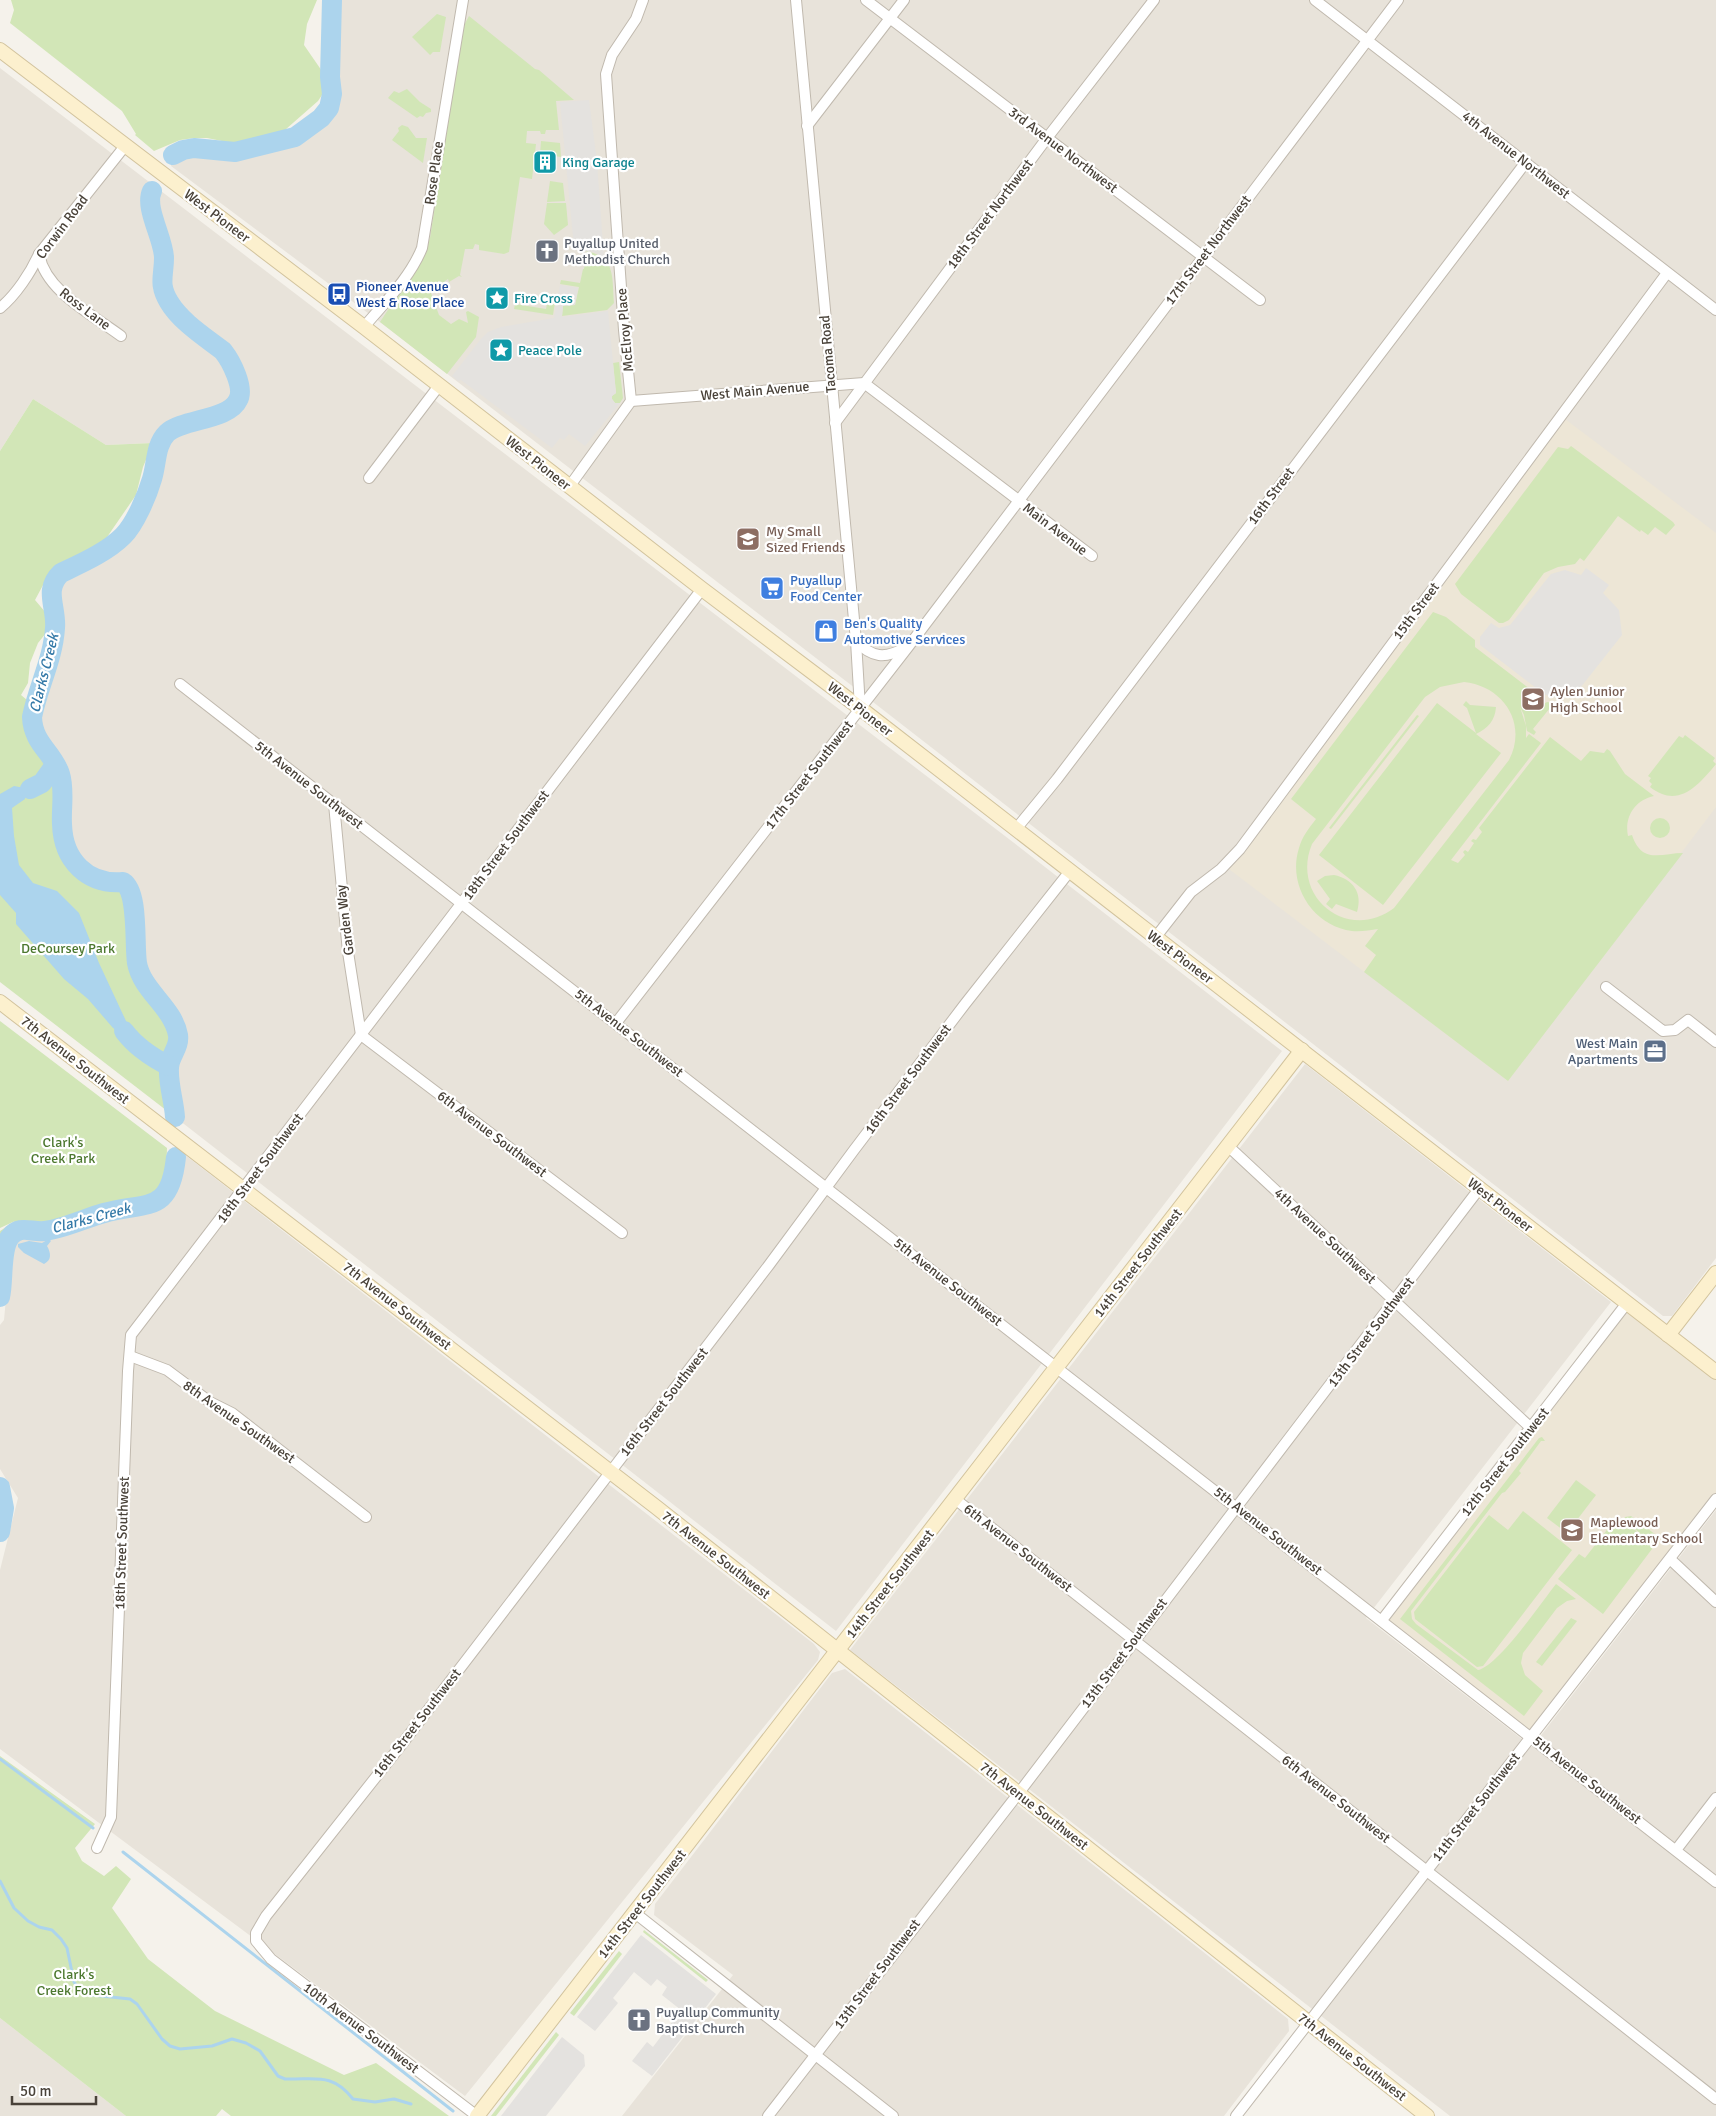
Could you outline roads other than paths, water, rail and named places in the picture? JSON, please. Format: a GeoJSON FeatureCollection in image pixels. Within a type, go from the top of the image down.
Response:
{"type":"FeatureCollection","features":[{"type":"Feature","properties":{"kind":"street","name":"Rose Place"},"geometry":{"type":"LineString","coordinates":[[364,328],[408,274],[419,257],[422,248],[463,0]]}},
{"type":"Feature","properties":{"kind":"street","name":"McElroy Place"},"geometry":{"type":"LineString","coordinates":[[631,401],[624,330],[606,74],[612,55],[640,13],[644,0]]}},
{"type":"Feature","properties":{"kind":"street","name":"Tacoma Road"},"geometry":{"type":"LineString","coordinates":[[796,0],[856,640],[860,708]]}},
{"type":"Feature","properties":{"kind":"street","name":"3rd Avenue Northwest"},"geometry":{"type":"LineString","coordinates":[[866,0],[1260,300]]}},
{"type":"Feature","properties":{"kind":"street"},"geometry":{"type":"LineString","coordinates":[[807,126],[904,0]]}},
{"type":"Feature","properties":{"kind":"street","name":"18th Street Northwest"},"geometry":{"type":"LineString","coordinates":[[835,422],[1047,138],[1154,0]]}},
{"type":"Feature","properties":{"kind":"street","name":"4th Avenue Northwest"},"geometry":{"type":"LineString","coordinates":[[1315,0],[1716,310]]}},
{"type":"Feature","properties":{"kind":"street","name":"17th Street Northwest"},"geometry":{"type":"LineString","coordinates":[[1018,501],[1398,0]]}},
{"type":"Feature","properties":{"kind":"street","name":"West Pioneer"},"geometry":{"type":"LineString","coordinates":[[0,50],[860,708],[1716,1372]]}},
{"type":"Feature","properties":{"kind":"street","name":"Corwin Road"},"geometry":{"type":"LineString","coordinates":[[0,308],[7,303],[40,254],[125,146]]}},
{"type":"Feature","properties":{"kind":"street","name":"16th Street"},"geometry":{"type":"LineString","coordinates":[[1016,829],[1061,773],[1526,162]]}},
{"type":"Feature","properties":{"kind":"street","name":"Ross Lane"},"geometry":{"type":"LineString","coordinates":[[40,254],[46,274],[59,290],[121,336]]}},
{"type":"Feature","properties":{"kind":"street","name":"15th Street"},"geometry":{"type":"LineString","coordinates":[[1155,938],[1191,892],[1224,866],[1240,849],[1668,273]]}},
{"type":"Feature","properties":{"kind":"street","name":"West Main Avenue"},"geometry":{"type":"LineString","coordinates":[[631,401],[864,382]]}},
{"type":"Feature","properties":{"kind":"street"},"geometry":{"type":"LineString","coordinates":[[864,382],[1018,501]]}},
{"type":"Feature","properties":{"kind":"street"},"geometry":{"type":"LineString","coordinates":[[369,478],[438,387]]}},
{"type":"Feature","properties":{"kind":"street"},"geometry":{"type":"LineString","coordinates":[[569,487],[631,401]]}},
{"type":"Feature","properties":{"kind":"street","name":"Main Avenue"},"geometry":{"type":"LineString","coordinates":[[1018,501],[1092,556]]}},
{"type":"Feature","properties":{"kind":"street","name":"17th Street Southwest"},"geometry":{"type":"LineString","coordinates":[[616,1023],[908,647],[1018,501]]}},
{"type":"Feature","properties":{"kind":"street","name":"18th Street Southwest"},"geometry":{"type":"LineString","coordinates":[[97,1848],[111,1817],[131,1335],[702,589]]}},
{"type":"Feature","properties":{"kind":"street"},"geometry":{"type":"LineString","coordinates":[[856,640],[868,652],[880,656],[892,654],[908,647]]}},
{"type":"Feature","properties":{"kind":"street","name":"5th Avenue Southwest"},"geometry":{"type":"LineString","coordinates":[[180,684],[1532,1736],[1716,1882]]}},
{"type":"Feature","properties":{"kind":"street","name":"Garden Way"},"geometry":{"type":"LineString","coordinates":[[334,804],[348,952],[362,1035]]}},
{"type":"Feature","properties":{"kind":"street","name":"16th Street Southwest"},"geometry":{"type":"LineString","coordinates":[[256,1933],[266,1916],[402,1744],[827,1188],[965,1004],[1070,871]]}},
{"type":"Feature","properties":{"kind":"street"},"geometry":{"type":"LineString","coordinates":[[1606,987],[1663,1031],[1675,1030],[1688,1020],[1716,1042]]}},
{"type":"Feature","properties":{"kind":"street","name":"7th Avenue Southwest"},"geometry":{"type":"LineString","coordinates":[[0,1002],[610,1472],[1427,2116]]}},
{"type":"Feature","properties":{"kind":"street","name":"6th Avenue Southwest"},"geometry":{"type":"LineString","coordinates":[[362,1035],[622,1233]]}},
{"type":"Feature","properties":{"kind":"street","name":"14th Street Southwest"},"geometry":{"type":"LineString","coordinates":[[477,2116],[1302,1050]]}},
{"type":"Feature","properties":{"kind":"street","name":"4th Avenue Southwest"},"geometry":{"type":"LineString","coordinates":[[1228,1146],[1530,1428]]}},
{"type":"Feature","properties":{"kind":"street","name":"13th Street Southwest"},"geometry":{"type":"LineString","coordinates":[[768,2116],[1018,1794],[1134,1639],[1479,1189]]}},
{"type":"Feature","properties":{"kind":"street"},"geometry":{"type":"LineString","coordinates":[[1668,1335],[1716,1274]]}},
{"type":"Feature","properties":{"kind":"street","name":"12th Street Southwest"},"geometry":{"type":"LineString","coordinates":[[1382,1620],[1627,1304]]}},
{"type":"Feature","properties":{"kind":"street","name":"8th Avenue Southwest"},"geometry":{"type":"LineString","coordinates":[[130,1356],[167,1370],[210,1402],[232,1413],[366,1517]]}},
{"type":"Feature","properties":{"kind":"street","name":"6th Avenue Southwest"},"geometry":{"type":"LineString","coordinates":[[955,1499],[1716,2099]]}},
{"type":"Feature","properties":{"kind":"street","name":"11th Street Southwest"},"geometry":{"type":"LineString","coordinates":[[1236,2116],[1716,1499]]}},
{"type":"Feature","properties":{"kind":"street"},"geometry":{"type":"LineString","coordinates":[[1670,1559],[1716,1602]]}},
{"type":"Feature","properties":{"kind":"street"},"geometry":{"type":"LineString","coordinates":[[1676,1850],[1716,1798]]}},
{"type":"Feature","properties":{"kind":"street"},"geometry":{"type":"LineString","coordinates":[[635,1913],[893,2116]]}},
{"type":"Feature","properties":{"kind":"street","name":"10th Avenue Southwest"},"geometry":{"type":"LineString","coordinates":[[256,1933],[256,1942],[271,1959],[477,2116]]}},
{"type":"Feature","properties":{"kind":"water"},"geometry":{"type":"Polygon","coordinates":[[[14,786],[30,789],[25,799],[12,808],[19,865],[33,883],[57,891],[79,913],[99,963],[126,1021],[127,1027],[124,1031],[120,1032],[113,1028],[88,999],[64,979],[16,924],[16,913],[0,895],[0,794],[14,786]]]}},
{"type":"Feature","properties":{"kind":"water"},"geometry":{"type":"Polygon","coordinates":[[[49,1239],[51,1241],[47,1246],[50,1256],[44,1264],[24,1253],[18,1247],[18,1244],[29,1241],[42,1243],[49,1239]]]}},
{"type":"Feature","properties":{"kind":"waterway","name":"Clarks Creek"},"geometry":{"type":"LineString","coordinates":[[173,155],[183,150],[194,148],[235,152],[295,137],[321,118],[329,108],[332,94],[330,77],[332,0]]}},
{"type":"Feature","properties":{"kind":"waterway","name":"Clarks Creek"},"geometry":{"type":"LineString","coordinates":[[152,191],[150,206],[163,250],[162,280],[166,296],[174,309],[187,323],[223,351],[236,375],[240,395],[233,407],[225,412],[174,428],[167,433],[160,443],[154,473],[147,493],[127,531],[110,547],[61,573],[56,579],[52,592],[55,620],[54,639],[32,717],[33,726],[39,741],[57,766],[60,774],[63,837],[72,859],[79,868],[98,879],[110,882],[123,882],[132,896],[136,954],[140,973],[170,1016],[178,1035],[177,1044],[169,1064],[169,1080],[175,1117]]}},
{"type":"Feature","properties":{"kind":"waterway","name":"Clarks Creek"},"geometry":{"type":"LineString","coordinates":[[30,789],[42,783],[55,765]]}},
{"type":"Feature","properties":{"kind":"waterway","name":"Clarks Creek"},"geometry":{"type":"LineString","coordinates":[[124,1031],[144,1051],[169,1066]]}},
{"type":"Feature","properties":{"kind":"waterway","name":"Clarks Creek"},"geometry":{"type":"LineString","coordinates":[[0,1297],[5,1249],[7,1242],[14,1233],[22,1230],[52,1230],[104,1213],[154,1202],[162,1197],[168,1189],[173,1176],[176,1157]]}},
{"type":"Feature","properties":{"kind":"waterway","name":"Clarks Creek"},"geometry":{"type":"LineString","coordinates":[[0,1487],[4,1508],[0,1532]]}},
{"type":"Feature","properties":{"kind":"waterway"},"geometry":{"type":"LineString","coordinates":[[0,1759],[93,1828]]}},
{"type":"Feature","properties":{"kind":"waterway"},"geometry":{"type":"LineString","coordinates":[[123,1852],[453,2111]]}},
{"type":"Feature","properties":{"kind":"waterway"},"geometry":{"type":"LineString","coordinates":[[0,1881],[14,1908],[28,1921],[39,1927],[52,1930],[61,1939],[67,1948],[74,1982],[80,1991],[92,1995],[130,1999],[137,2004],[162,2039],[170,2046],[180,2049],[212,2046],[232,2039],[246,2043],[260,2051],[278,2076],[285,2079],[322,2079],[338,2085],[353,2099],[375,2102],[394,2099],[411,2104]]}},
{"type":"Feature","properties":{"kind":"place","name":"King Garage"},"geometry":{"type":"Point","coordinates":[545,162]}},
{"type":"Feature","properties":{"kind":"place","name":"Puyallup United Methodist Church"},"geometry":{"type":"Point","coordinates":[547,251]}},
{"type":"Feature","properties":{"kind":"place","name":"Pioneer Avenue West & Rose Place"},"geometry":{"type":"Point","coordinates":[339,294]}},
{"type":"Feature","properties":{"kind":"place","name":"Fire Cross"},"geometry":{"type":"Point","coordinates":[497,298]}},
{"type":"Feature","properties":{"kind":"place","name":"Peace Pole"},"geometry":{"type":"Point","coordinates":[501,350]}},
{"type":"Feature","properties":{"kind":"place","name":"My Small Sized Friends"},"geometry":{"type":"Point","coordinates":[748,539]}},
{"type":"Feature","properties":{"kind":"place","name":"Puyallup Food Center"},"geometry":{"type":"Point","coordinates":[772,588]}},
{"type":"Feature","properties":{"kind":"place","name":"Ben's Quality Automotive Services"},"geometry":{"type":"Point","coordinates":[826,631]}},
{"type":"Feature","properties":{"kind":"place","name":"Aylen Junior High School"},"geometry":{"type":"Point","coordinates":[1533,699]}},
{"type":"Feature","properties":{"kind":"place","name":"West Main Apartments"},"geometry":{"type":"Point","coordinates":[1655,1051]}},
{"type":"Feature","properties":{"kind":"place","name":"Maplewood Elementary School"},"geometry":{"type":"Point","coordinates":[1572,1530]}},
{"type":"Feature","properties":{"kind":"place","name":"Puyallup Community Baptist Church"},"geometry":{"type":"Point","coordinates":[639,2020]}},
{"type":"Feature","properties":{"kind":"park label","name":"DeCoursey Park"},"geometry":{"type":"Point","coordinates":[68,948]}},
{"type":"Feature","properties":{"kind":"park label","name":"Clark's Creek Park"},"geometry":{"type":"Point","coordinates":[63,1150]}},
{"type":"Feature","properties":{"kind":"park label","name":"Clark's Creek Forest"},"geometry":{"type":"Point","coordinates":[74,1982]}}]}
